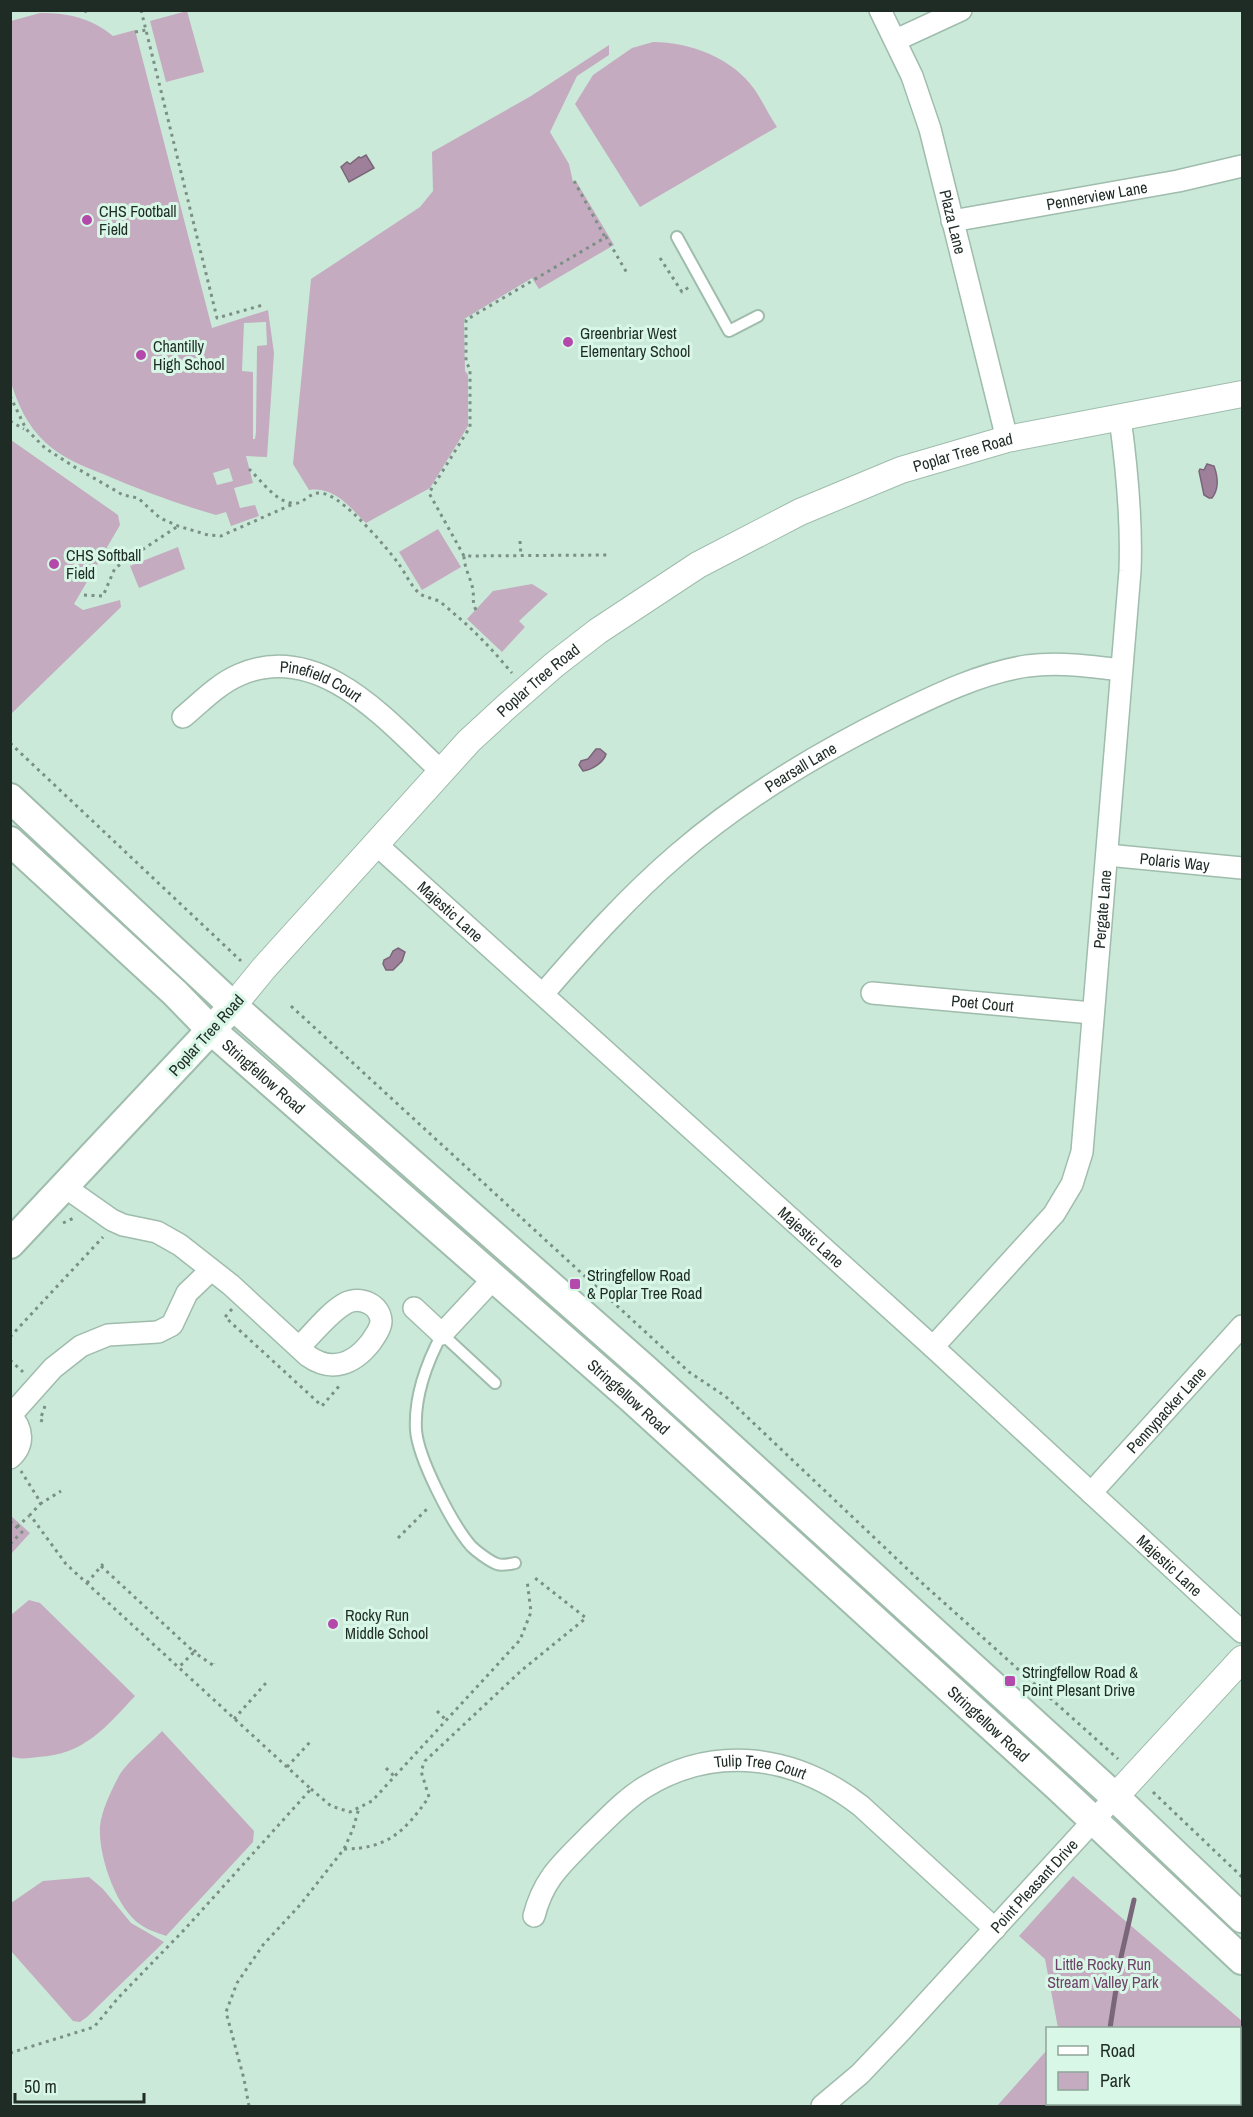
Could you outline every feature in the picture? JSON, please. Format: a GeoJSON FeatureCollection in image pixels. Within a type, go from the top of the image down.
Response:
{"type":"FeatureCollection","features":[{"type":"Feature","properties":{"kind":"main road","name":"Stringfellow Road"},"geometry":{"type":"LineString","coordinates":[[10,798],[233,1006],[505,1266],[632,1399],[1242,1960]]}},
{"type":"Feature","properties":{"kind":"main road","name":"Stringfellow Road"},"geometry":{"type":"LineString","coordinates":[[10,841],[175,993],[211,1030],[505,1266],[646,1370],[1115,1797],[1242,1917]]}},
{"type":"Feature","properties":{"kind":"main road","name":"Poplar Tree Road"},"geometry":{"type":"LineString","coordinates":[[10,1244],[233,1006]]}},
{"type":"Feature","properties":{"kind":"street","name":"Plaza Lane"},"geometry":{"type":"LineString","coordinates":[[880,10],[912,76],[930,129],[1007,439]]}},
{"type":"Feature","properties":{"kind":"street"},"geometry":{"type":"LineString","coordinates":[[896,40],[961,10]]}},
{"type":"Feature","properties":{"kind":"street","name":"Pennerview Lane"},"geometry":{"type":"LineString","coordinates":[[952,221],[1178,181],[1242,166]]}},
{"type":"Feature","properties":{"kind":"street","name":"Poplar Tree Road"},"geometry":{"type":"LineString","coordinates":[[233,1006],[264,968],[470,741],[554,665],[618,616],[698,565],[756,533],[842,493],[902,470],[1007,439],[1242,394]]}},
{"type":"Feature","properties":{"kind":"street","name":"Pergate Lane"},"geometry":{"type":"LineString","coordinates":[[933,1347],[1054,1214],[1072,1184],[1082,1152],[1130,572],[1131,535],[1127,470],[1120,418]]}},
{"type":"Feature","properties":{"kind":"street","name":"Pearsall Lane"},"geometry":{"type":"LineString","coordinates":[[543,994],[618,911],[679,853],[748,800],[832,748],[926,700],[1000,672],[1026,666],[1054,664],[1121,670]]}},
{"type":"Feature","properties":{"kind":"street","name":"Pinefield Court"},"geometry":{"type":"LineString","coordinates":[[183,717],[223,684],[238,675],[255,669],[273,667],[291,667],[310,671],[327,677],[353,692],[442,772]]}},
{"type":"Feature","properties":{"kind":"street","name":"Majestic Lane"},"geometry":{"type":"LineString","coordinates":[[377,845],[933,1347],[1242,1632]]}},
{"type":"Feature","properties":{"kind":"street","name":"Polaris Way"},"geometry":{"type":"LineString","coordinates":[[1107,855],[1242,868]]}},
{"type":"Feature","properties":{"kind":"street","name":"Poet Court"},"geometry":{"type":"LineString","coordinates":[[872,993],[1092,1013]]}},
{"type":"Feature","properties":{"kind":"street"},"geometry":{"type":"LineString","coordinates":[[65,1186],[111,1220],[123,1225],[157,1232],[180,1245],[211,1269],[299,1347]]}},
{"type":"Feature","properties":{"kind":"street"},"geometry":{"type":"LineString","coordinates":[[414,1308],[442,1334],[505,1266]]}},
{"type":"Feature","properties":{"kind":"street"},"geometry":{"type":"LineString","coordinates":[[15,1463],[21,1438],[20,1429],[11,1415],[53,1368],[81,1346],[108,1335],[158,1332],[172,1325],[187,1293],[211,1269]]}},
{"type":"Feature","properties":{"kind":"street","name":"Pennypacker Lane"},"geometry":{"type":"LineString","coordinates":[[1091,1493],[1242,1326]]}},
{"type":"Feature","properties":{"kind":"street","name":"Point Pleasant Drive"},"geometry":{"type":"LineString","coordinates":[[822,2106],[860,2074],[1242,1659]]}},
{"type":"Feature","properties":{"kind":"street","name":"Tulip Tree Court"},"geometry":{"type":"LineString","coordinates":[[534,1916],[539,1897],[551,1875],[631,1797],[656,1781],[684,1769],[714,1762],[744,1760],[772,1763],[795,1769],[821,1779],[842,1791],[994,1929]]}},
{"type":"Feature","properties":{"kind":"lane"},"geometry":{"type":"LineString","coordinates":[[677,237],[729,331],[758,316]]}},
{"type":"Feature","properties":{"kind":"lane"},"geometry":{"type":"LineString","coordinates":[[495,1383],[442,1334],[420,1383],[416,1428],[419,1448],[449,1512],[471,1546],[498,1564],[515,1563]]}},
{"type":"Feature","properties":{"kind":"path"},"geometry":{"type":"LineString","coordinates":[[85,10],[88,16]]}},
{"type":"Feature","properties":{"kind":"path"},"geometry":{"type":"LineString","coordinates":[[147,14],[141,13],[217,318],[263,305]]}},
{"type":"Feature","properties":{"kind":"path"},"geometry":{"type":"LineString","coordinates":[[135,32],[146,30]]}},
{"type":"Feature","properties":{"kind":"path"},"geometry":{"type":"LineString","coordinates":[[574,181],[627,273]]}},
{"type":"Feature","properties":{"kind":"path"},"geometry":{"type":"LineString","coordinates":[[476,610],[473,605],[473,591],[464,565],[464,556],[429,493],[470,427],[470,369],[466,362],[466,320],[606,237]]}},
{"type":"Feature","properties":{"kind":"path"},"geometry":{"type":"LineString","coordinates":[[660,258],[682,292],[694,283]]}},
{"type":"Feature","properties":{"kind":"path"},"geometry":{"type":"LineString","coordinates":[[10,396],[26,429]]}},
{"type":"Feature","properties":{"kind":"path"},"geometry":{"type":"LineString","coordinates":[[10,421],[26,429],[45,447],[73,466],[123,495],[138,498],[160,518],[208,535],[221,536],[298,503],[310,494],[317,492],[329,495],[339,501],[380,542],[420,594],[439,601],[485,641],[513,674]]}},
{"type":"Feature","properties":{"kind":"path"},"geometry":{"type":"LineString","coordinates":[[249,469],[274,493],[293,504]]}},
{"type":"Feature","properties":{"kind":"path"},"geometry":{"type":"LineString","coordinates":[[84,595],[103,596],[115,568],[178,526]]}},
{"type":"Feature","properties":{"kind":"path"},"geometry":{"type":"LineString","coordinates":[[520,541],[521,556]]}},
{"type":"Feature","properties":{"kind":"path"},"geometry":{"type":"LineString","coordinates":[[464,556],[607,555]]}},
{"type":"Feature","properties":{"kind":"path"},"geometry":{"type":"LineString","coordinates":[[10,743],[241,961]]}},
{"type":"Feature","properties":{"kind":"path"},"geometry":{"type":"LineString","coordinates":[[291,1006],[690,1372],[725,1396],[921,1582],[1118,1759]]}},
{"type":"Feature","properties":{"kind":"path"},"geometry":{"type":"LineString","coordinates":[[10,1337],[106,1234]]}},
{"type":"Feature","properties":{"kind":"path"},"geometry":{"type":"LineString","coordinates":[[234,1306],[225,1317],[322,1406],[340,1385]]}},
{"type":"Feature","properties":{"kind":"path"},"geometry":{"type":"LineString","coordinates":[[10,1360],[23,1372]]}},
{"type":"Feature","properties":{"kind":"path"},"geometry":{"type":"LineString","coordinates":[[38,1429],[40,1420]]}},
{"type":"Feature","properties":{"kind":"path"},"geometry":{"type":"LineString","coordinates":[[15,1463],[41,1503]]}},
{"type":"Feature","properties":{"kind":"path"},"geometry":{"type":"LineString","coordinates":[[17,1527],[41,1503],[61,1491]]}},
{"type":"Feature","properties":{"kind":"path"},"geometry":{"type":"LineString","coordinates":[[398,1538],[428,1508]]}},
{"type":"Feature","properties":{"kind":"path"},"geometry":{"type":"LineString","coordinates":[[30,1515],[66,1564],[311,1789],[332,1806],[350,1812],[372,1801],[520,1640],[531,1612],[526,1580]]}},
{"type":"Feature","properties":{"kind":"path"},"geometry":{"type":"LineString","coordinates":[[10,1521],[22,1532],[10,1544]]}},
{"type":"Feature","properties":{"kind":"path"},"geometry":{"type":"LineString","coordinates":[[87,1583],[102,1565],[195,1651],[214,1665],[214,1663]]}},
{"type":"Feature","properties":{"kind":"path"},"geometry":{"type":"LineString","coordinates":[[344,1849],[359,1849],[389,1841],[414,1818],[429,1797],[421,1771],[425,1761],[522,1670],[586,1618],[535,1578]]}},
{"type":"Feature","properties":{"kind":"path"},"geometry":{"type":"LineString","coordinates":[[179,1668],[195,1651]]}},
{"type":"Feature","properties":{"kind":"path"},"geometry":{"type":"LineString","coordinates":[[234,1719],[266,1683]]}},
{"type":"Feature","properties":{"kind":"path"},"geometry":{"type":"LineString","coordinates":[[437,1711],[446,1720]]}},
{"type":"Feature","properties":{"kind":"path"},"geometry":{"type":"LineString","coordinates":[[287,1767],[310,1742]]}},
{"type":"Feature","properties":{"kind":"path"},"geometry":{"type":"LineString","coordinates":[[386,1768],[394,1776]]}},
{"type":"Feature","properties":{"kind":"path"},"geometry":{"type":"LineString","coordinates":[[10,2053],[93,2027],[311,1789]]}},
{"type":"Feature","properties":{"kind":"path"},"geometry":{"type":"LineString","coordinates":[[1153,1792],[1242,1877]]}},
{"type":"Feature","properties":{"kind":"path"},"geometry":{"type":"LineString","coordinates":[[249,2106],[226,2012],[237,1983],[263,1944],[300,1905],[344,1849],[359,1808]]}},
{"type":"Feature","properties":{"kind":"green space"},"geometry":{"type":"Polygon","coordinates":[[[187,11],[204,72],[166,82],[150,21],[187,11]]]}},
{"type":"Feature","properties":{"kind":"green space"},"geometry":{"type":"Polygon","coordinates":[[[40,13],[51,13],[88,21],[113,36],[135,30],[212,328],[268,310],[274,353],[267,457],[246,456],[253,483],[234,488],[240,508],[255,505],[259,516],[231,526],[226,512],[216,515],[187,506],[80,465],[46,443],[33,429],[24,414],[10,379],[11,21],[40,13]],[[266,322],[244,323],[242,371],[253,372],[253,439],[255,439],[256,432],[257,346],[267,345],[266,322]],[[229,468],[213,473],[217,485],[233,481],[229,468]]]}},
{"type":"Feature","properties":{"kind":"green space"},"geometry":{"type":"Polygon","coordinates":[[[653,42],[696,49],[710,54],[735,69],[755,90],[777,127],[640,207],[575,104],[593,75],[632,48],[653,42]]]}},
{"type":"Feature","properties":{"kind":"green space"},"geometry":{"type":"Polygon","coordinates":[[[609,45],[609,55],[577,76],[550,132],[569,164],[573,182],[576,181],[614,245],[539,289],[532,278],[464,319],[465,371],[468,375],[468,426],[430,488],[366,523],[341,499],[327,491],[309,490],[293,464],[311,279],[420,207],[433,191],[432,152],[531,96],[609,45]]]}},
{"type":"Feature","properties":{"kind":"green space","name":"CHS Softball Field"},"geometry":{"type":"Polygon","coordinates":[[[11,440],[118,515],[120,525],[74,604],[83,610],[120,600],[121,607],[11,714],[11,440]]]}},
{"type":"Feature","properties":{"kind":"green space"},"geometry":{"type":"Polygon","coordinates":[[[438,529],[461,567],[422,590],[399,552],[438,529]]]}},
{"type":"Feature","properties":{"kind":"green space"},"geometry":{"type":"Polygon","coordinates":[[[178,547],[185,569],[139,588],[130,566],[178,547]]]}},
{"type":"Feature","properties":{"kind":"green space"},"geometry":{"type":"Polygon","coordinates":[[[532,584],[548,594],[519,621],[525,627],[502,652],[467,619],[493,591],[532,584]]]}},
{"type":"Feature","properties":{"kind":"green space"},"geometry":{"type":"Polygon","coordinates":[[[10,1515],[30,1533],[11,1554],[10,1554],[10,1515]]]}},
{"type":"Feature","properties":{"kind":"green space"},"geometry":{"type":"Polygon","coordinates":[[[29,1600],[40,1603],[135,1696],[104,1728],[81,1745],[54,1755],[20,1758],[10,1756],[11,1615],[29,1600]]]}},
{"type":"Feature","properties":{"kind":"green space"},"geometry":{"type":"Polygon","coordinates":[[[162,1731],[254,1831],[253,1842],[166,1936],[141,1925],[124,1907],[110,1880],[100,1838],[103,1813],[120,1774],[162,1731]]]}},
{"type":"Feature","properties":{"kind":"green space","name":"Little Rocky Run Stream Valley Park"},"geometry":{"type":"Polygon","coordinates":[[[1073,1876],[1242,2021],[1242,2106],[997,2106],[1046,2051],[1046,2105],[1241,2105],[1241,2027],[1058,2027],[1045,1959],[1019,1936],[1073,1876]]]}},
{"type":"Feature","properties":{"kind":"green space"},"geometry":{"type":"Polygon","coordinates":[[[89,1877],[103,1889],[131,1923],[164,1942],[80,2022],[73,2021],[11,1951],[11,1903],[43,1881],[89,1877]]]}},
{"type":"Feature","properties":{"kind":"shaded area"},"geometry":{"type":"Polygon","coordinates":[[[366,155],[374,168],[349,182],[341,167],[347,162],[350,164],[366,155]]]}},
{"type":"Feature","properties":{"kind":"shaded area"},"geometry":{"type":"Polygon","coordinates":[[[1207,464],[1214,466],[1216,474],[1217,487],[1212,498],[1204,495],[1199,471],[1204,470],[1207,464]]]}},
{"type":"Feature","properties":{"kind":"shaded area"},"geometry":{"type":"Polygon","coordinates":[[[596,749],[606,754],[605,757],[597,765],[583,771],[579,765],[581,761],[588,759],[596,749]]]}},
{"type":"Feature","properties":{"kind":"shaded area"},"geometry":{"type":"Polygon","coordinates":[[[398,948],[405,952],[402,961],[393,970],[386,970],[384,960],[398,948]]]}},
{"type":"Feature","properties":{"kind":"waterway"},"geometry":{"type":"LineString","coordinates":[[1110,2027],[1121,1957],[1134,1900]]}},
{"type":"Feature","properties":{"kind":"place","name":"CHS Football Field"},"geometry":{"type":"Point","coordinates":[87,220]}},
{"type":"Feature","properties":{"kind":"place","name":"Greenbriar West Elementary School"},"geometry":{"type":"Point","coordinates":[568,342]}},
{"type":"Feature","properties":{"kind":"place","name":"Chantilly High School"},"geometry":{"type":"Point","coordinates":[141,355]}},
{"type":"Feature","properties":{"kind":"place","name":"CHS Softball Field"},"geometry":{"type":"Point","coordinates":[54,564]}},
{"type":"Feature","properties":{"kind":"place","name":"Stringfellow Road & Poplar Tree Road"},"geometry":{"type":"Point","coordinates":[575,1284]}},
{"type":"Feature","properties":{"kind":"place","name":"Rocky Run Middle School"},"geometry":{"type":"Point","coordinates":[333,1624]}},
{"type":"Feature","properties":{"kind":"place","name":"Stringfellow Road & Point Plesant Drive"},"geometry":{"type":"Point","coordinates":[1010,1681]}}]}
